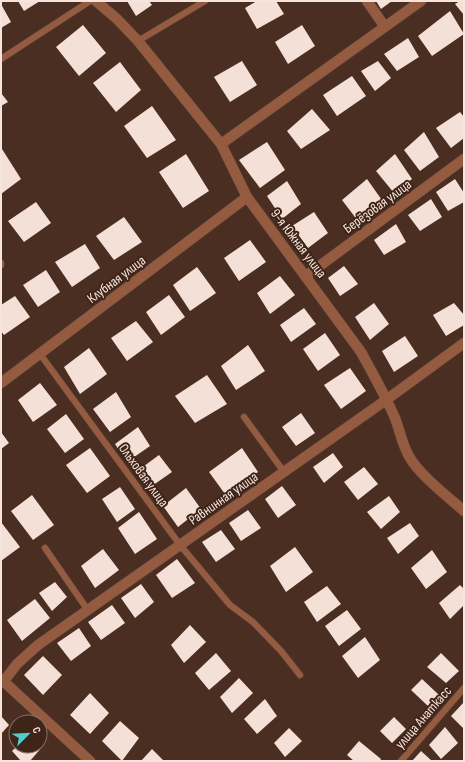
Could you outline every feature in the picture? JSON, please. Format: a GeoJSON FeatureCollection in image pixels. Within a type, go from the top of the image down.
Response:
{"type":"FeatureCollection","features":[{"type":"Feature","properties":{"kind":"street","name":"9-я Южная улица"},"geometry":{"type":"LineString","coordinates":[[96,1],[117,19],[138,41],[221,144],[248,197],[361,352],[377,380],[395,418],[403,444],[410,458],[419,470],[464,511]]}},
{"type":"Feature","properties":{"kind":"street"},"geometry":{"type":"LineString","coordinates":[[367,1],[385,27]]}},
{"type":"Feature","properties":{"kind":"street"},"geometry":{"type":"LineString","coordinates":[[221,144],[421,1]]}},
{"type":"Feature","properties":{"kind":"street","name":"Берёзовая улица"},"geometry":{"type":"LineString","coordinates":[[306,276],[464,159]]}},
{"type":"Feature","properties":{"kind":"street","name":"Клубная улица"},"geometry":{"type":"LineString","coordinates":[[1,383],[248,197]]}},
{"type":"Feature","properties":{"kind":"street","name":"Равнинная улица"},"geometry":{"type":"LineString","coordinates":[[2,681],[17,664],[38,645],[87,609],[284,472],[464,343]]}},
{"type":"Feature","properties":{"kind":"street"},"geometry":{"type":"LineString","coordinates":[[2,681],[90,761]]}},
{"type":"Feature","properties":{"kind":"lane"},"geometry":{"type":"LineString","coordinates":[[1,59],[90,1]]}},
{"type":"Feature","properties":{"kind":"lane"},"geometry":{"type":"LineString","coordinates":[[138,41],[205,1]]}},
{"type":"Feature","properties":{"kind":"lane","name":"Ольховая улица"},"geometry":{"type":"LineString","coordinates":[[40,354],[180,545],[230,605],[253,622],[281,651],[300,675]]}},
{"type":"Feature","properties":{"kind":"lane"},"geometry":{"type":"LineString","coordinates":[[244,417],[284,472]]}},
{"type":"Feature","properties":{"kind":"lane"},"geometry":{"type":"LineString","coordinates":[[45,548],[87,609]]}},
{"type":"Feature","properties":{"kind":"lane","name":"улица Анаткасс"},"geometry":{"type":"LineString","coordinates":[[401,761],[464,688]]}},
{"type":"Feature","properties":{"kind":"building"},"geometry":{"type":"Polygon","coordinates":[[[18,1],[40,1],[24,11],[18,1]]]}},
{"type":"Feature","properties":{"kind":"building"},"geometry":{"type":"Polygon","coordinates":[[[127,1],[149,1],[152,5],[136,16],[127,1]]]}},
{"type":"Feature","properties":{"kind":"building"},"geometry":{"type":"Polygon","coordinates":[[[257,1],[276,1],[284,14],[257,29],[245,8],[257,1]]]}},
{"type":"Feature","properties":{"kind":"building"},"geometry":{"type":"Polygon","coordinates":[[[376,1],[392,1],[381,9],[376,1]]]}},
{"type":"Feature","properties":{"kind":"building"},"geometry":{"type":"Polygon","coordinates":[[[460,1],[464,1],[464,15],[455,4],[460,1]]]}},
{"type":"Feature","properties":{"kind":"building"},"geometry":{"type":"Polygon","coordinates":[[[1,4],[11,22],[1,28],[1,4]]]}},
{"type":"Feature","properties":{"kind":"building"},"geometry":{"type":"Polygon","coordinates":[[[450,11],[464,34],[432,56],[418,36],[450,11]]]}},
{"type":"Feature","properties":{"kind":"building"},"geometry":{"type":"Polygon","coordinates":[[[83,25],[106,53],[79,76],[56,47],[83,25]]]}},
{"type":"Feature","properties":{"kind":"building"},"geometry":{"type":"Polygon","coordinates":[[[302,25],[315,46],[288,64],[275,42],[302,25]]]}},
{"type":"Feature","properties":{"kind":"building"},"geometry":{"type":"Polygon","coordinates":[[[408,38],[419,57],[397,71],[384,54],[408,38]]]}},
{"type":"Feature","properties":{"kind":"building"},"geometry":{"type":"Polygon","coordinates":[[[242,61],[257,85],[230,102],[214,77],[242,61]]]}},
{"type":"Feature","properties":{"kind":"building"},"geometry":{"type":"Polygon","coordinates":[[[378,61],[391,78],[375,91],[361,71],[378,61]]]}},
{"type":"Feature","properties":{"kind":"building"},"geometry":{"type":"Polygon","coordinates":[[[120,62],[141,90],[116,112],[93,83],[120,62]]]}},
{"type":"Feature","properties":{"kind":"building"},"geometry":{"type":"Polygon","coordinates":[[[352,76],[366,96],[337,116],[323,95],[352,76]]]}},
{"type":"Feature","properties":{"kind":"building"},"geometry":{"type":"Polygon","coordinates":[[[1,93],[8,102],[1,106],[1,93]]]}},
{"type":"Feature","properties":{"kind":"building"},"geometry":{"type":"Polygon","coordinates":[[[152,106],[176,140],[147,158],[124,126],[152,106]]]}},
{"type":"Feature","properties":{"kind":"building"},"geometry":{"type":"Polygon","coordinates":[[[312,109],[330,130],[301,149],[287,131],[312,109]]]}},
{"type":"Feature","properties":{"kind":"building"},"geometry":{"type":"Polygon","coordinates":[[[460,112],[464,117],[464,138],[451,148],[436,128],[460,112]]]}},
{"type":"Feature","properties":{"kind":"building"},"geometry":{"type":"Polygon","coordinates":[[[424,132],[439,157],[420,171],[404,150],[424,132]]]}},
{"type":"Feature","properties":{"kind":"building"},"geometry":{"type":"Polygon","coordinates":[[[267,142],[285,170],[260,188],[239,160],[267,142]]]}},
{"type":"Feature","properties":{"kind":"building"},"geometry":{"type":"Polygon","coordinates":[[[2,149],[21,179],[1,194],[1,150],[2,149]]]}},
{"type":"Feature","properties":{"kind":"building"},"geometry":{"type":"Polygon","coordinates":[[[186,154],[209,191],[183,208],[159,172],[186,154]]]}},
{"type":"Feature","properties":{"kind":"building"},"geometry":{"type":"Polygon","coordinates":[[[395,154],[412,179],[394,193],[376,171],[395,154]]]}},
{"type":"Feature","properties":{"kind":"building"},"geometry":{"type":"Polygon","coordinates":[[[367,179],[384,203],[358,221],[342,200],[367,179]]]}},
{"type":"Feature","properties":{"kind":"building"},"geometry":{"type":"Polygon","coordinates":[[[455,179],[464,193],[464,202],[448,211],[436,192],[455,179]]]}},
{"type":"Feature","properties":{"kind":"building"},"geometry":{"type":"Polygon","coordinates":[[[287,181],[301,204],[282,219],[267,196],[287,181]]]}},
{"type":"Feature","properties":{"kind":"building"},"geometry":{"type":"Polygon","coordinates":[[[431,199],[442,217],[420,231],[408,215],[431,199]]]}},
{"type":"Feature","properties":{"kind":"building"},"geometry":{"type":"Polygon","coordinates":[[[36,202],[51,223],[24,242],[8,221],[36,202]]]}},
{"type":"Feature","properties":{"kind":"building"},"geometry":{"type":"Polygon","coordinates":[[[314,212],[328,233],[308,248],[292,226],[314,212]]]}},
{"type":"Feature","properties":{"kind":"building"},"geometry":{"type":"Polygon","coordinates":[[[124,217],[142,242],[114,260],[96,236],[124,217]]]}},
{"type":"Feature","properties":{"kind":"building"},"geometry":{"type":"Polygon","coordinates":[[[396,224],[406,242],[384,255],[374,240],[396,224]]]}},
{"type":"Feature","properties":{"kind":"building"},"geometry":{"type":"Polygon","coordinates":[[[250,240],[266,262],[239,281],[224,258],[250,240]]]}},
{"type":"Feature","properties":{"kind":"building"},"geometry":{"type":"Polygon","coordinates":[[[85,244],[100,268],[72,287],[55,262],[85,244]]]}},
{"type":"Feature","properties":{"kind":"building"},"geometry":{"type":"Polygon","coordinates":[[[344,266],[358,284],[340,296],[328,278],[344,266]]]}},
{"type":"Feature","properties":{"kind":"building"},"geometry":{"type":"Polygon","coordinates":[[[197,267],[216,293],[190,311],[173,285],[197,267]]]}},
{"type":"Feature","properties":{"kind":"building"},"geometry":{"type":"Polygon","coordinates":[[[46,270],[60,292],[38,307],[23,285],[46,270]]]}},
{"type":"Feature","properties":{"kind":"building"},"geometry":{"type":"Polygon","coordinates":[[[280,276],[295,295],[270,314],[257,293],[280,276]]]}},
{"type":"Feature","properties":{"kind":"building"},"geometry":{"type":"Polygon","coordinates":[[[169,295],[185,317],[161,335],[146,312],[169,295]]]}},
{"type":"Feature","properties":{"kind":"building"},"geometry":{"type":"Polygon","coordinates":[[[15,296],[30,317],[4,335],[1,331],[1,305],[15,296]]]}},
{"type":"Feature","properties":{"kind":"building"},"geometry":{"type":"Polygon","coordinates":[[[374,303],[389,324],[370,340],[355,317],[374,303]]]}},
{"type":"Feature","properties":{"kind":"building"},"geometry":{"type":"Polygon","coordinates":[[[454,303],[464,315],[464,325],[446,336],[433,315],[454,303]]]}},
{"type":"Feature","properties":{"kind":"building"},"geometry":{"type":"Polygon","coordinates":[[[304,308],[316,324],[291,342],[280,325],[304,308]]]}},
{"type":"Feature","properties":{"kind":"building"},"geometry":{"type":"Polygon","coordinates":[[[136,321],[153,342],[127,361],[111,338],[136,321]]]}},
{"type":"Feature","properties":{"kind":"building"},"geometry":{"type":"Polygon","coordinates":[[[325,333],[340,355],[318,371],[303,349],[325,333]]]}},
{"type":"Feature","properties":{"kind":"building"},"geometry":{"type":"Polygon","coordinates":[[[405,336],[418,356],[394,372],[382,351],[405,336]]]}},
{"type":"Feature","properties":{"kind":"building"},"geometry":{"type":"Polygon","coordinates":[[[248,345],[265,371],[236,390],[221,366],[248,345]]]}},
{"type":"Feature","properties":{"kind":"building"},"geometry":{"type":"Polygon","coordinates":[[[89,348],[107,374],[80,394],[64,367],[89,348]]]}},
{"type":"Feature","properties":{"kind":"building"},"geometry":{"type":"Polygon","coordinates":[[[350,368],[366,391],[341,409],[324,385],[350,368]]]}},
{"type":"Feature","properties":{"kind":"building"},"geometry":{"type":"Polygon","coordinates":[[[207,375],[227,404],[195,423],[175,396],[207,375]]]}},
{"type":"Feature","properties":{"kind":"building"},"geometry":{"type":"Polygon","coordinates":[[[40,383],[57,405],[33,422],[18,400],[40,383]]]}},
{"type":"Feature","properties":{"kind":"building"},"geometry":{"type":"Polygon","coordinates":[[[116,392],[131,417],[110,432],[93,409],[116,392]]]}},
{"type":"Feature","properties":{"kind":"building"},"geometry":{"type":"Polygon","coordinates":[[[301,413],[315,433],[296,446],[282,427],[301,413]]]}},
{"type":"Feature","properties":{"kind":"building"},"geometry":{"type":"Polygon","coordinates":[[[66,414],[84,439],[65,453],[47,429],[66,414]]]}},
{"type":"Feature","properties":{"kind":"building"},"geometry":{"type":"Polygon","coordinates":[[[138,427],[150,446],[127,462],[115,444],[138,427]]]}},
{"type":"Feature","properties":{"kind":"building"},"geometry":{"type":"Polygon","coordinates":[[[1,432],[9,443],[1,449],[1,432]]]}},
{"type":"Feature","properties":{"kind":"building"},"geometry":{"type":"Polygon","coordinates":[[[90,448],[110,476],[87,493],[66,465],[90,448]]]}},
{"type":"Feature","properties":{"kind":"building"},"geometry":{"type":"Polygon","coordinates":[[[242,448],[258,472],[225,494],[209,472],[242,448]]]}},
{"type":"Feature","properties":{"kind":"building"},"geometry":{"type":"Polygon","coordinates":[[[333,453],[343,467],[324,483],[313,467],[333,453]]]}},
{"type":"Feature","properties":{"kind":"building"},"geometry":{"type":"Polygon","coordinates":[[[159,455],[172,472],[149,488],[136,472],[159,455]]]}},
{"type":"Feature","properties":{"kind":"building"},"geometry":{"type":"Polygon","coordinates":[[[364,467],[378,484],[358,500],[344,482],[364,467]]]}},
{"type":"Feature","properties":{"kind":"building"},"geometry":{"type":"Polygon","coordinates":[[[282,486],[296,505],[278,518],[265,499],[282,486]]]}},
{"type":"Feature","properties":{"kind":"building"},"geometry":{"type":"Polygon","coordinates":[[[120,487],[135,509],[117,522],[102,499],[120,487]]]}},
{"type":"Feature","properties":{"kind":"building"},"geometry":{"type":"Polygon","coordinates":[[[186,488],[201,509],[178,527],[163,506],[186,488]]]}},
{"type":"Feature","properties":{"kind":"building"},"geometry":{"type":"Polygon","coordinates":[[[32,495],[54,525],[33,540],[11,511],[32,495]]]}},
{"type":"Feature","properties":{"kind":"building"},"geometry":{"type":"Polygon","coordinates":[[[389,496],[400,512],[381,529],[367,512],[389,496]]]}},
{"type":"Feature","properties":{"kind":"building"},"geometry":{"type":"Polygon","coordinates":[[[248,510],[261,528],[241,541],[229,523],[248,510]]]}},
{"type":"Feature","properties":{"kind":"building"},"geometry":{"type":"Polygon","coordinates":[[[139,512],[157,539],[135,554],[118,528],[139,512]]]}},
{"type":"Feature","properties":{"kind":"building"},"geometry":{"type":"Polygon","coordinates":[[[1,522],[20,547],[1,561],[1,522]]]}},
{"type":"Feature","properties":{"kind":"building"},"geometry":{"type":"Polygon","coordinates":[[[410,523],[419,536],[398,554],[387,538],[410,523]]]}},
{"type":"Feature","properties":{"kind":"building"},"geometry":{"type":"Polygon","coordinates":[[[221,530],[235,549],[216,562],[202,542],[221,530]]]}},
{"type":"Feature","properties":{"kind":"building"},"geometry":{"type":"Polygon","coordinates":[[[295,547],[313,572],[286,592],[270,566],[295,547]]]}},
{"type":"Feature","properties":{"kind":"building"},"geometry":{"type":"Polygon","coordinates":[[[103,549],[119,570],[95,588],[81,566],[103,549]]]}},
{"type":"Feature","properties":{"kind":"building"},"geometry":{"type":"Polygon","coordinates":[[[432,550],[447,572],[426,589],[411,568],[432,550]]]}},
{"type":"Feature","properties":{"kind":"building"},"geometry":{"type":"Polygon","coordinates":[[[177,559],[195,583],[172,598],[156,575],[177,559]]]}},
{"type":"Feature","properties":{"kind":"building"},"geometry":{"type":"Polygon","coordinates":[[[55,582],[67,597],[52,611],[39,593],[55,582]]]}},
{"type":"Feature","properties":{"kind":"building"},"geometry":{"type":"Polygon","coordinates":[[[141,584],[154,602],[135,618],[121,598],[141,584]]]}},
{"type":"Feature","properties":{"kind":"building"},"geometry":{"type":"Polygon","coordinates":[[[460,585],[464,589],[464,605],[450,619],[439,603],[460,585]]]}},
{"type":"Feature","properties":{"kind":"building"},"geometry":{"type":"Polygon","coordinates":[[[327,586],[341,604],[317,622],[304,602],[327,586]]]}},
{"type":"Feature","properties":{"kind":"building"},"geometry":{"type":"Polygon","coordinates":[[[35,599],[50,618],[22,641],[7,620],[35,599]]]}},
{"type":"Feature","properties":{"kind":"building"},"geometry":{"type":"Polygon","coordinates":[[[112,605],[125,623],[101,640],[88,622],[112,605]]]}},
{"type":"Feature","properties":{"kind":"building"},"geometry":{"type":"Polygon","coordinates":[[[347,610],[361,629],[339,646],[325,626],[347,610]]]}},
{"type":"Feature","properties":{"kind":"building"},"geometry":{"type":"Polygon","coordinates":[[[190,625],[206,642],[184,663],[171,645],[190,625]]]}},
{"type":"Feature","properties":{"kind":"building"},"geometry":{"type":"Polygon","coordinates":[[[79,628],[91,646],[71,661],[57,643],[79,628]]]}},
{"type":"Feature","properties":{"kind":"building"},"geometry":{"type":"Polygon","coordinates":[[[365,637],[380,660],[358,678],[342,656],[365,637]]]}},
{"type":"Feature","properties":{"kind":"building"},"geometry":{"type":"Polygon","coordinates":[[[216,653],[231,671],[209,690],[195,673],[216,653]]]}},
{"type":"Feature","properties":{"kind":"building"},"geometry":{"type":"Polygon","coordinates":[[[441,653],[459,671],[446,683],[427,667],[441,653]]]}},
{"type":"Feature","properties":{"kind":"building"},"geometry":{"type":"Polygon","coordinates":[[[43,656],[62,675],[43,695],[24,675],[43,656]]]}},
{"type":"Feature","properties":{"kind":"building"},"geometry":{"type":"Polygon","coordinates":[[[239,678],[253,693],[232,713],[220,697],[239,678]]]}},
{"type":"Feature","properties":{"kind":"building"},"geometry":{"type":"Polygon","coordinates":[[[422,679],[439,695],[429,707],[411,690],[422,679]]]}},
{"type":"Feature","properties":{"kind":"building"},"geometry":{"type":"Polygon","coordinates":[[[90,693],[109,713],[90,734],[70,715],[90,693]]]}},
{"type":"Feature","properties":{"kind":"building"},"geometry":{"type":"Polygon","coordinates":[[[265,699],[277,716],[257,734],[244,719],[265,699]]]}},
{"type":"Feature","properties":{"kind":"building"},"geometry":{"type":"Polygon","coordinates":[[[464,702],[464,729],[451,716],[464,702]]]}},
{"type":"Feature","properties":{"kind":"building"},"geometry":{"type":"Polygon","coordinates":[[[1,716],[8,724],[8,726],[1,734],[1,716]]]}},
{"type":"Feature","properties":{"kind":"building"},"geometry":{"type":"Polygon","coordinates":[[[394,717],[406,729],[392,743],[380,731],[394,717]]]}},
{"type":"Feature","properties":{"kind":"building"},"geometry":{"type":"Polygon","coordinates":[[[120,721],[139,738],[122,761],[102,741],[120,721]]]}},
{"type":"Feature","properties":{"kind":"building"},"geometry":{"type":"Polygon","coordinates":[[[445,727],[458,743],[441,759],[429,745],[445,727]]]}},
{"type":"Feature","properties":{"kind":"building"},"geometry":{"type":"Polygon","coordinates":[[[289,728],[302,741],[285,757],[274,743],[289,728]]]}},
{"type":"Feature","properties":{"kind":"building"},"geometry":{"type":"Polygon","coordinates":[[[359,741],[381,759],[380,761],[354,761],[347,755],[359,741]]]}},
{"type":"Feature","properties":{"kind":"building"},"geometry":{"type":"Polygon","coordinates":[[[152,749],[164,761],[141,761],[152,749]]]}},
{"type":"Feature","properties":{"kind":"building"},"geometry":{"type":"Polygon","coordinates":[[[421,751],[432,761],[412,761],[421,751]]]}},
{"type":"Feature","properties":{"kind":"building"},"geometry":{"type":"Polygon","coordinates":[[[15,754],[36,754],[30,761],[21,761],[15,754]]]}}]}
